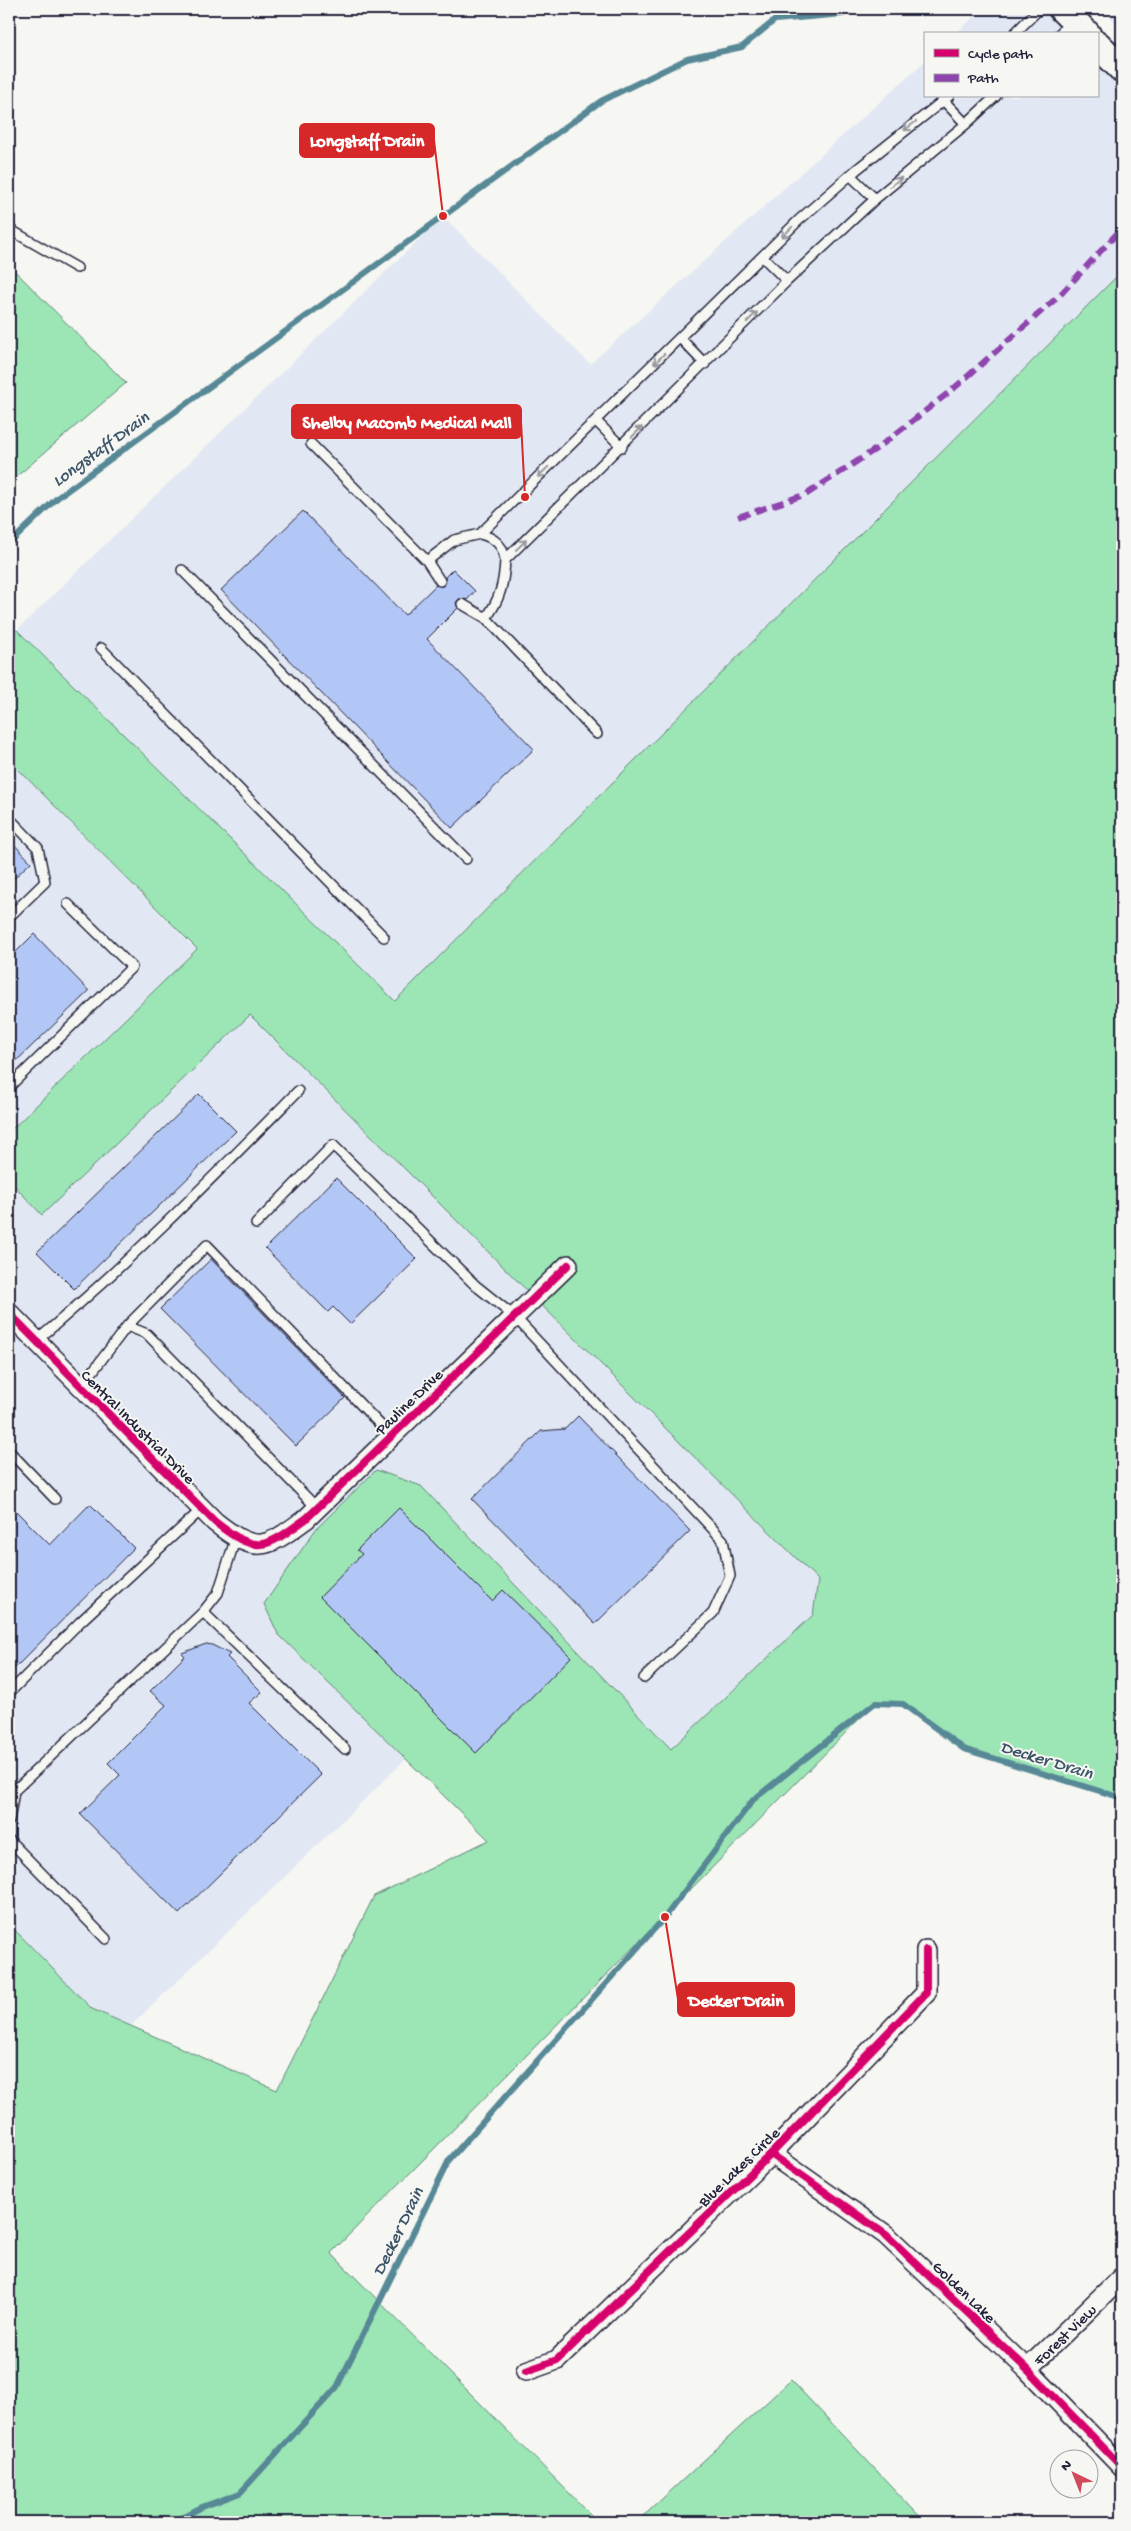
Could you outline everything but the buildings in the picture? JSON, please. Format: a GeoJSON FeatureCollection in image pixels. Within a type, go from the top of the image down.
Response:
{"type":"FeatureCollection","features":[{"type":"Feature","properties":{"kind":"street"},"geometry":{"type":"LineString","coordinates":[[1098,45],[1122,70]]}},
{"type":"Feature","properties":{"kind":"street","name":"Pauline Drive"},"geometry":{"type":"LineString","coordinates":[[258,1546],[281,1537],[317,1508],[516,1317],[568,1264]]}},
{"type":"Feature","properties":{"kind":"street","name":"Central Industrial Drive"},"geometry":{"type":"LineString","coordinates":[[10,1318],[36,1341],[215,1522],[236,1537],[258,1546]]}},
{"type":"Feature","properties":{"kind":"street","name":"Blue Lakes Circle"},"geometry":{"type":"LineString","coordinates":[[526,2372],[557,2360],[771,2154],[926,1993],[926,1950]]}},
{"type":"Feature","properties":{"kind":"street","name":"Golden Lake"},"geometry":{"type":"LineString","coordinates":[[771,2154],[886,2235],[1027,2369],[1122,2467]]}},
{"type":"Feature","properties":{"kind":"street","name":"Forest View"},"geometry":{"type":"LineString","coordinates":[[1027,2369],[1122,2277]]}},
{"type":"Feature","properties":{"kind":"lane"},"geometry":{"type":"LineString","coordinates":[[1016,32],[1039,9]]}},
{"type":"Feature","properties":{"kind":"lane"},"geometry":{"type":"LineString","coordinates":[[505,560],[622,447],[787,281],[875,199],[966,124],[994,98]]}},
{"type":"Feature","properties":{"kind":"lane"},"geometry":{"type":"LineString","coordinates":[[480,534],[763,257],[850,175],[946,99],[966,124]]}},
{"type":"Feature","properties":{"kind":"lane"},"geometry":{"type":"LineString","coordinates":[[850,175],[875,199]]}},
{"type":"Feature","properties":{"kind":"lane"},"geometry":{"type":"LineString","coordinates":[[9,229],[77,268]]}},
{"type":"Feature","properties":{"kind":"lane"},"geometry":{"type":"LineString","coordinates":[[763,257],[787,281]]}},
{"type":"Feature","properties":{"kind":"lane"},"geometry":{"type":"LineString","coordinates":[[680,338],[705,364]]}},
{"type":"Feature","properties":{"kind":"lane"},"geometry":{"type":"LineString","coordinates":[[596,421],[622,447]]}},
{"type":"Feature","properties":{"kind":"lane"},"geometry":{"type":"LineString","coordinates":[[311,444],[427,561],[440,581]]}},
{"type":"Feature","properties":{"kind":"lane"},"geometry":{"type":"LineString","coordinates":[[427,561],[454,540],[480,534],[492,537],[503,548],[505,560],[502,591],[486,618]]}},
{"type":"Feature","properties":{"kind":"lane"},"geometry":{"type":"LineString","coordinates":[[182,570],[466,859]]}},
{"type":"Feature","properties":{"kind":"lane"},"geometry":{"type":"LineString","coordinates":[[462,604],[486,618],[597,734]]}},
{"type":"Feature","properties":{"kind":"lane"},"geometry":{"type":"LineString","coordinates":[[102,648],[384,936]]}},
{"type":"Feature","properties":{"kind":"lane"},"geometry":{"type":"LineString","coordinates":[[9,818],[38,848],[45,882],[9,917]]}},
{"type":"Feature","properties":{"kind":"lane"},"geometry":{"type":"LineString","coordinates":[[9,1087],[132,967],[68,904]]}},
{"type":"Feature","properties":{"kind":"lane"},"geometry":{"type":"LineString","coordinates":[[36,1341],[156,1234],[298,1091]]}},
{"type":"Feature","properties":{"kind":"lane"},"geometry":{"type":"LineString","coordinates":[[256,1224],[333,1145],[475,1285],[516,1317],[723,1540],[730,1576],[713,1613],[644,1678]]}},
{"type":"Feature","properties":{"kind":"lane"},"geometry":{"type":"LineString","coordinates":[[81,1387],[128,1326],[207,1245],[392,1436]]}},
{"type":"Feature","properties":{"kind":"lane"},"geometry":{"type":"LineString","coordinates":[[128,1326],[147,1334],[317,1508]]}},
{"type":"Feature","properties":{"kind":"lane"},"geometry":{"type":"LineString","coordinates":[[9,1451],[55,1499]]}},
{"type":"Feature","properties":{"kind":"lane"},"geometry":{"type":"LineString","coordinates":[[9,1693],[80,1622],[202,1509]]}},
{"type":"Feature","properties":{"kind":"lane"},"geometry":{"type":"LineString","coordinates":[[9,1821],[14,1791],[203,1612],[218,1593],[236,1537]]}},
{"type":"Feature","properties":{"kind":"lane"},"geometry":{"type":"LineString","coordinates":[[203,1612],[345,1749]]}},
{"type":"Feature","properties":{"kind":"lane"},"geometry":{"type":"LineString","coordinates":[[9,1840],[106,1939]]}},
{"type":"Feature","properties":{"kind":"shaded area"},"geometry":{"type":"Polygon","coordinates":[[[982,9],[1056,9],[1080,32],[957,32],[982,9]]]}},
{"type":"Feature","properties":{"kind":"shaded area"},"geometry":{"type":"Polygon","coordinates":[[[1102,9],[1122,9],[1122,29],[1102,9]]]}},
{"type":"Feature","properties":{"kind":"shaded area"},"geometry":{"type":"Polygon","coordinates":[[[1098,50],[1122,74],[1122,271],[395,1001],[17,630],[443,216],[590,364],[924,62],[924,98],[1098,98],[1098,50]]]}},
{"type":"Feature","properties":{"kind":"shaded area"},"geometry":{"type":"Polygon","coordinates":[[[9,760],[818,1580],[813,1615],[671,1749],[421,1486],[278,1634],[406,1759],[131,2026],[92,2009],[9,1924],[9,760]]]}},
{"type":"Feature","properties":{"kind":"green space"},"geometry":{"type":"Polygon","coordinates":[[[9,265],[126,383],[9,483],[9,265]]]}},
{"type":"Feature","properties":{"kind":"green space"},"geometry":{"type":"Polygon","coordinates":[[[1122,271],[1122,1798],[964,1749],[903,1704],[875,1703],[331,2253],[598,2522],[9,2522],[9,1924],[92,2009],[277,2090],[374,1896],[489,1840],[278,1634],[264,1604],[316,1529],[376,1470],[421,1486],[671,1749],[813,1615],[818,1580],[250,1015],[42,1215],[9,1180],[9,1132],[197,949],[9,760],[9,636],[17,630],[395,1001],[1122,271]]]}},
{"type":"Feature","properties":{"kind":"green space"},"geometry":{"type":"Polygon","coordinates":[[[791,2380],[925,2522],[637,2522],[791,2380]]]}},
{"type":"Feature","properties":{"kind":"waterway","name":"Longstaff Drain"},"geometry":{"type":"LineString","coordinates":[[9,544],[57,498],[601,101],[687,59],[742,47],[775,20],[843,14],[851,9]]}},
{"type":"Feature","properties":{"kind":"waterway","name":"Decker Drain"},"geometry":{"type":"LineString","coordinates":[[173,2522],[202,2507],[240,2493],[337,2387],[449,2160],[665,1917],[753,1800],[875,1703],[903,1704],[964,1749],[1122,1798]]}},
{"type":"Feature","properties":{"kind":"marked path"},"geometry":{"type":"LineString","coordinates":[[738,517],[807,494],[879,447],[952,390],[1060,295],[1122,228]]}},
{"type":"Feature","properties":{"kind":"cycle path"},"geometry":{"type":"LineString","coordinates":[[9,1313],[215,1522],[242,1540],[252,1544],[262,1544],[281,1536],[307,1518],[568,1265]]}},
{"type":"Feature","properties":{"kind":"cycle path"},"geometry":{"type":"LineString","coordinates":[[526,2371],[557,2360],[771,2154],[926,1993],[926,1950]]}},
{"type":"Feature","properties":{"kind":"cycle path"},"geometry":{"type":"LineString","coordinates":[[771,2154],[886,2235],[1027,2369],[1122,2467]]}},
{"type":"Feature","properties":{"kind":"place","name":"Longstaff Drain"},"geometry":{"type":"Point","coordinates":[443,216]}},
{"type":"Feature","properties":{"kind":"place","name":"Shelby Macomb Medical Mall"},"geometry":{"type":"Point","coordinates":[525,497]}},
{"type":"Feature","properties":{"kind":"place","name":"Decker Drain"},"geometry":{"type":"Point","coordinates":[665,1917]}}]}
